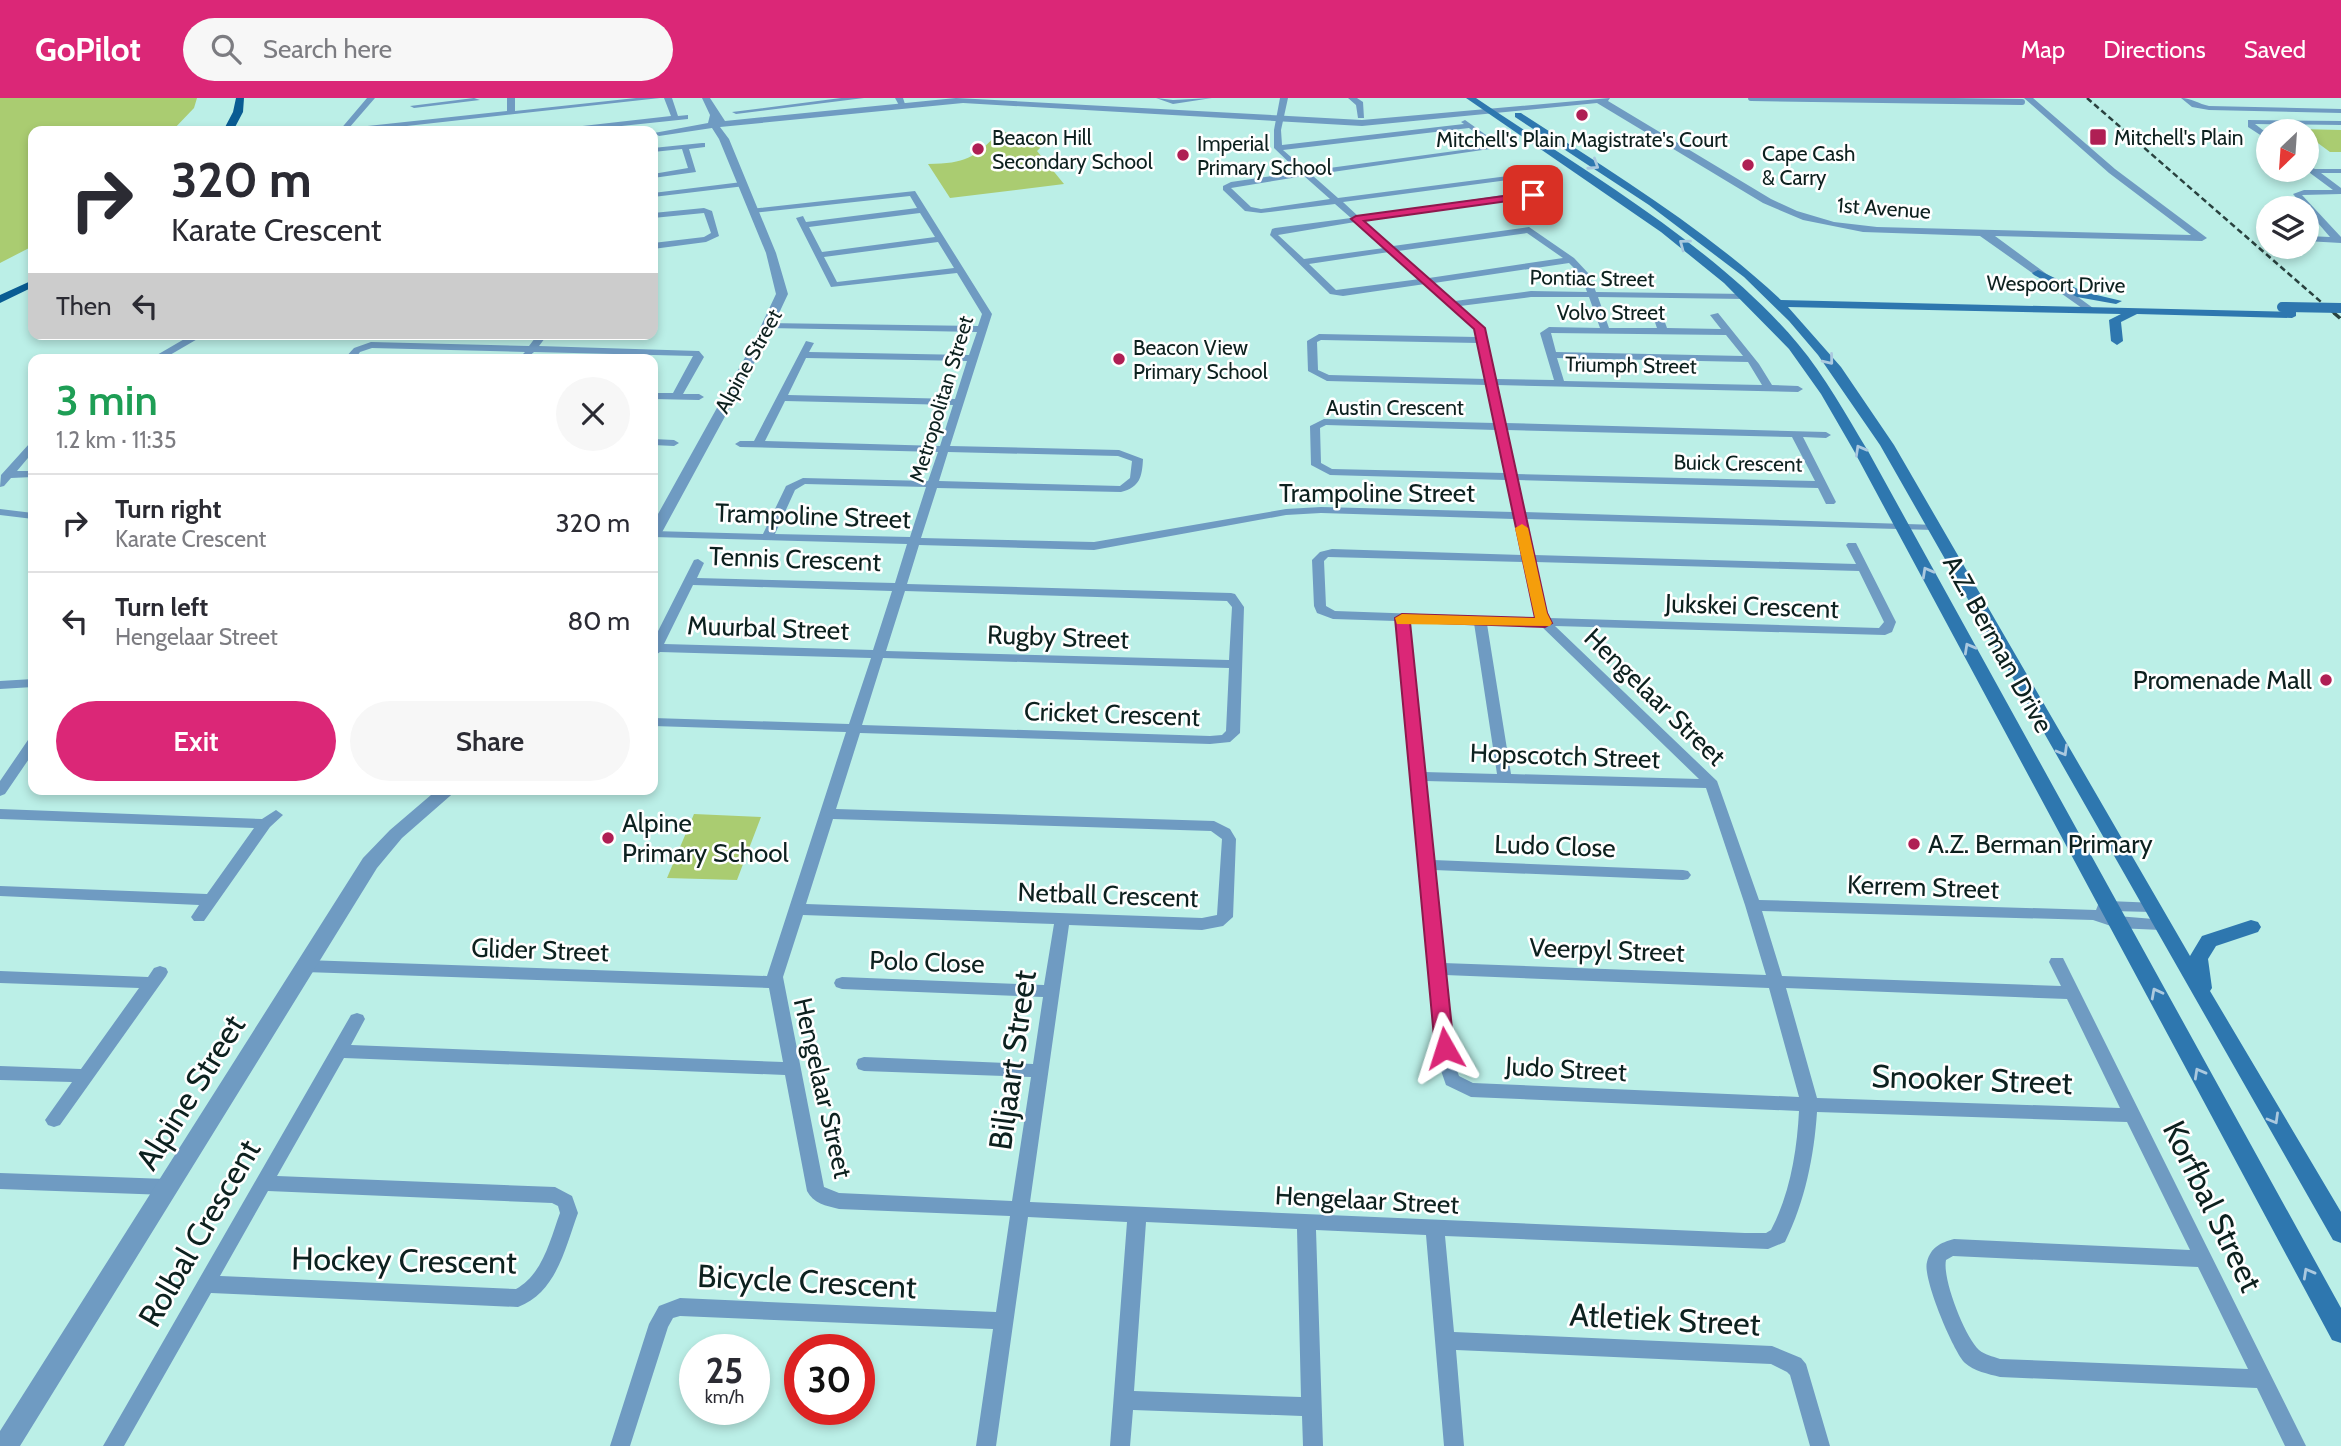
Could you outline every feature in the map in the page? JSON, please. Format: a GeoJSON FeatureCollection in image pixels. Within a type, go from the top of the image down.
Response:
{"type":"FeatureCollection","features":[{"type":"Feature","properties":{"kind":"main road"},"geometry":{"type":"LineString","coordinates":[[231,126],[238,112],[240,98]]}},
{"type":"Feature","properties":{"kind":"main road","name":"A.Z. Berman Drive"},"geometry":{"type":"LineString","coordinates":[[1470,98],[1665,230],[1748,299],[1793,346],[1826,394],[1900,526],[2106,914],[2341,1332]]}},
{"type":"Feature","properties":{"kind":"main road","name":"A.Z. Berman Drive"},"geometry":{"type":"LineString","coordinates":[[1492,98],[1687,228],[1774,299],[1807,332],[1854,392],[2341,1233]]}},
{"type":"Feature","properties":{"kind":"main road"},"geometry":{"type":"LineString","coordinates":[[2038,273],[2074,292],[2096,299],[2175,304]]}},
{"type":"Feature","properties":{"kind":"main road"},"geometry":{"type":"LineString","coordinates":[[0,300],[28,286]]}},
{"type":"Feature","properties":{"kind":"main road","name":"Wespoort Drive"},"geometry":{"type":"LineString","coordinates":[[1748,299],[2077,307],[2145,312],[2341,308]]}},
{"type":"Feature","properties":{"kind":"main road","name":"Wespoort Drive"},"geometry":{"type":"LineString","coordinates":[[2077,307],[2175,304],[2341,315]]}},
{"type":"Feature","properties":{"kind":"main road"},"geometry":{"type":"LineString","coordinates":[[2116,341],[2115,320],[2145,312]]}},
{"type":"Feature","properties":{"kind":"main road"},"geometry":{"type":"LineString","coordinates":[[2204,996],[2199,959],[2203,949],[2209,941],[2251,927]]}},
{"type":"Feature","properties":{"kind":"street"},"geometry":{"type":"LineString","coordinates":[[347,126],[372,98]]}},
{"type":"Feature","properties":{"kind":"street"},"geometry":{"type":"LineString","coordinates":[[402,126],[422,98]]}},
{"type":"Feature","properties":{"kind":"street"},"geometry":{"type":"LineString","coordinates":[[511,98],[511,113]]}},
{"type":"Feature","properties":{"kind":"street"},"geometry":{"type":"LineString","coordinates":[[415,126],[656,98]]}},
{"type":"Feature","properties":{"kind":"street"},"geometry":{"type":"LineString","coordinates":[[668,98],[675,118]]}},
{"type":"Feature","properties":{"kind":"street","name":"Alpine Street"},"geometry":{"type":"LineString","coordinates":[[658,525],[780,303],[782,287],[706,98]]}},
{"type":"Feature","properties":{"kind":"street"},"geometry":{"type":"LineString","coordinates":[[742,98],[746,110]]}},
{"type":"Feature","properties":{"kind":"street"},"geometry":{"type":"LineString","coordinates":[[736,111],[860,98]]}},
{"type":"Feature","properties":{"kind":"street"},"geometry":{"type":"LineString","coordinates":[[1160,98],[1173,102],[1208,98]]}},
{"type":"Feature","properties":{"kind":"street"},"geometry":{"type":"LineString","coordinates":[[1284,98],[1276,135],[1278,148],[1480,328],[1483,340]]}},
{"type":"Feature","properties":{"kind":"street"},"geometry":{"type":"LineString","coordinates":[[1353,98],[1360,104],[1360,116]]}},
{"type":"Feature","properties":{"kind":"street"},"geometry":{"type":"LineString","coordinates":[[1506,107],[1565,98]]}},
{"type":"Feature","properties":{"kind":"street"},"geometry":{"type":"LineString","coordinates":[[1751,98],[2025,100]]}},
{"type":"Feature","properties":{"kind":"street"},"geometry":{"type":"LineString","coordinates":[[2185,98],[2197,106],[2341,111]]}},
{"type":"Feature","properties":{"kind":"street"},"geometry":{"type":"LineString","coordinates":[[2239,98],[2254,109]]}},
{"type":"Feature","properties":{"kind":"street"},"geometry":{"type":"LineString","coordinates":[[2293,98],[2310,110]]}},
{"type":"Feature","properties":{"kind":"street"},"geometry":{"type":"LineString","coordinates":[[658,133],[720,129],[901,102],[995,100],[1354,122],[1391,121],[1601,99]]}},
{"type":"Feature","properties":{"kind":"street","name":"1st Avenue"},"geometry":{"type":"LineString","coordinates":[[1601,99],[1758,189],[1799,209],[1864,230],[2199,235],[2112,171],[2025,100]]}},
{"type":"Feature","properties":{"kind":"street"},"geometry":{"type":"LineString","coordinates":[[415,106],[475,100]]}},
{"type":"Feature","properties":{"kind":"street"},"geometry":{"type":"LineString","coordinates":[[602,126],[685,117]]}},
{"type":"Feature","properties":{"kind":"street"},"geometry":{"type":"LineString","coordinates":[[463,119],[463,126]]}},
{"type":"Feature","properties":{"kind":"street"},"geometry":{"type":"LineString","coordinates":[[2319,123],[2341,123]]}},
{"type":"Feature","properties":{"kind":"street"},"geometry":{"type":"LineString","coordinates":[[1278,148],[1468,124],[1499,147],[1231,184],[1226,188],[1248,209],[1256,211],[1508,178],[1517,179],[1535,192],[1530,195],[1275,232],[1273,235],[1330,290],[1338,293],[1571,260]]}},
{"type":"Feature","properties":{"kind":"street"},"geometry":{"type":"LineString","coordinates":[[658,150],[702,145]]}},
{"type":"Feature","properties":{"kind":"street"},"geometry":{"type":"LineString","coordinates":[[658,175],[693,170],[685,147]]}},
{"type":"Feature","properties":{"kind":"street"},"geometry":{"type":"LineString","coordinates":[[2319,169],[2341,171]]}},
{"type":"Feature","properties":{"kind":"street"},"geometry":{"type":"LineString","coordinates":[[2319,175],[2341,192]]}},
{"type":"Feature","properties":{"kind":"street"},"geometry":{"type":"LineString","coordinates":[[658,193],[742,184]]}},
{"type":"Feature","properties":{"kind":"street","name":"Metropolitan Street"},"geometry":{"type":"LineString","coordinates":[[753,211],[906,192],[914,194],[987,314],[915,542]]}},
{"type":"Feature","properties":{"kind":"street"},"geometry":{"type":"LineString","coordinates":[[2339,240],[2297,194],[2341,192]]}},
{"type":"Feature","properties":{"kind":"street"},"geometry":{"type":"LineString","coordinates":[[923,210],[802,221],[831,283],[838,286],[960,270]]}},
{"type":"Feature","properties":{"kind":"street"},"geometry":{"type":"LineString","coordinates":[[658,215],[708,211],[716,234],[706,239],[658,245]]}},
{"type":"Feature","properties":{"kind":"street"},"geometry":{"type":"LineString","coordinates":[[1301,262],[1527,229],[1571,260],[1585,274],[1605,330]]}},
{"type":"Feature","properties":{"kind":"street"},"geometry":{"type":"LineString","coordinates":[[1973,230],[2038,273],[2077,307]]}},
{"type":"Feature","properties":{"kind":"street"},"geometry":{"type":"LineString","coordinates":[[1973,230],[2077,307]]}},
{"type":"Feature","properties":{"kind":"street"},"geometry":{"type":"LineString","coordinates":[[819,255],[942,239]]}},
{"type":"Feature","properties":{"kind":"street"},"geometry":{"type":"LineString","coordinates":[[2319,239],[2339,240]]}},
{"type":"Feature","properties":{"kind":"street","name":"Pontiac Street"},"geometry":{"type":"LineString","coordinates":[[1453,304],[1518,294],[1748,299]]}},
{"type":"Feature","properties":{"kind":"street"},"geometry":{"type":"LineString","coordinates":[[1657,313],[1663,331]]}},
{"type":"Feature","properties":{"kind":"street","name":"Triumph Street"},"geometry":{"type":"LineString","coordinates":[[1714,315],[1750,359],[1769,388]]}},
{"type":"Feature","properties":{"kind":"street"},"geometry":{"type":"LineString","coordinates":[[768,325],[983,329]]}},
{"type":"Feature","properties":{"kind":"street","name":"Volvo Street"},"geometry":{"type":"LineString","coordinates":[[1560,383],[1545,333],[1549,330],[1729,332]]}},
{"type":"Feature","properties":{"kind":"street","name":"Triumph Street"},"geometry":{"type":"LineString","coordinates":[[1483,340],[1319,337],[1312,341],[1313,371],[1327,378],[1798,388]]}},
{"type":"Feature","properties":{"kind":"street"},"geometry":{"type":"LineString","coordinates":[[164,354],[190,340]]}},
{"type":"Feature","properties":{"kind":"street"},"geometry":{"type":"LineString","coordinates":[[528,354],[538,340]]}},
{"type":"Feature","properties":{"kind":"street","name":"Hengelaar Street"},"geometry":{"type":"LineString","coordinates":[[915,542],[774,982],[816,1191],[825,1198],[839,1201],[1768,1241],[1779,1236],[1788,1217],[1809,1118],[1809,1103],[1805,1075],[1753,905],[1712,784],[1545,623],[1540,613],[1483,340]]}},
{"type":"Feature","properties":{"kind":"street"},"geometry":{"type":"LineString","coordinates":[[758,444],[808,342]]}},
{"type":"Feature","properties":{"kind":"street"},"geometry":{"type":"LineString","coordinates":[[353,354],[371,345],[696,354],[699,357],[677,396]]}},
{"type":"Feature","properties":{"kind":"street"},"geometry":{"type":"LineString","coordinates":[[802,355],[974,358]]}},
{"type":"Feature","properties":{"kind":"street"},"geometry":{"type":"LineString","coordinates":[[1552,355],[1750,359]]}},
{"type":"Feature","properties":{"kind":"street"},"geometry":{"type":"LineString","coordinates":[[658,396],[699,397]]}},
{"type":"Feature","properties":{"kind":"street"},"geometry":{"type":"LineString","coordinates":[[781,398],[960,402]]}},
{"type":"Feature","properties":{"kind":"street","name":"Austin Crescent"},"geometry":{"type":"LineString","coordinates":[[1500,427],[1321,423],[1315,426],[1316,465],[1330,472],[1511,477]]}},
{"type":"Feature","properties":{"kind":"street","name":"Buick Crescent"},"geometry":{"type":"LineString","coordinates":[[1500,427],[1796,434],[1822,485],[1511,477]]}},
{"type":"Feature","properties":{"kind":"street"},"geometry":{"type":"LineString","coordinates":[[1796,434],[1826,435]]}},
{"type":"Feature","properties":{"kind":"street"},"geometry":{"type":"LineString","coordinates":[[658,442],[674,443]]}},
{"type":"Feature","properties":{"kind":"street"},"geometry":{"type":"LineString","coordinates":[[740,443],[1128,454],[1138,459],[1135,481],[1130,487],[1121,489],[803,481],[795,483],[786,495],[767,538]]}},
{"type":"Feature","properties":{"kind":"street"},"geometry":{"type":"LineString","coordinates":[[3,479],[28,452]]}},
{"type":"Feature","properties":{"kind":"street"},"geometry":{"type":"LineString","coordinates":[[3,479],[28,475]]}},
{"type":"Feature","properties":{"kind":"street"},"geometry":{"type":"LineString","coordinates":[[1822,485],[1830,502]]}},
{"type":"Feature","properties":{"kind":"street","name":"Trampoline Street"},"geometry":{"type":"LineString","coordinates":[[658,534],[1094,546],[1303,510],[1934,527]]}},
{"type":"Feature","properties":{"kind":"street"},"geometry":{"type":"LineString","coordinates":[[0,512],[28,515]]}},
{"type":"Feature","properties":{"kind":"street","name":"Jukskei Crescent"},"geometry":{"type":"LineString","coordinates":[[1545,623],[1881,632],[1888,629],[1890,622],[1852,545]]}},
{"type":"Feature","properties":{"kind":"street","name":"Jukskei Crescent"},"geometry":{"type":"LineString","coordinates":[[1402,618],[1325,613],[1320,606],[1319,556],[1332,553],[1863,568]]}},
{"type":"Feature","properties":{"kind":"street","name":"Tennis Crescent"},"geometry":{"type":"LineString","coordinates":[[658,642],[698,563]]}},
{"type":"Feature","properties":{"kind":"street","name":"Tennis Crescent"},"geometry":{"type":"LineString","coordinates":[[689,581],[900,587]]}},
{"type":"Feature","properties":{"kind":"street","name":"Cricket Crescent"},"geometry":{"type":"LineString","coordinates":[[854,730],[1225,739],[1233,733],[1238,607],[1231,597],[900,587]]}},
{"type":"Feature","properties":{"kind":"street"},"geometry":{"type":"LineString","coordinates":[[1402,618],[1545,623]]}},
{"type":"Feature","properties":{"kind":"street","name":"Judo Street"},"geometry":{"type":"LineString","coordinates":[[1402,618],[1436,969],[1448,1074],[1452,1080],[1462,1087],[1809,1103]]}},
{"type":"Feature","properties":{"kind":"street"},"geometry":{"type":"LineString","coordinates":[[1480,620],[1505,778]]}},
{"type":"Feature","properties":{"kind":"street","name":"Muurbal Street"},"geometry":{"type":"LineString","coordinates":[[658,650],[879,654]]}},
{"type":"Feature","properties":{"kind":"street","name":"Rugby Street"},"geometry":{"type":"LineString","coordinates":[[879,654],[1236,664]]}},
{"type":"Feature","properties":{"kind":"street"},"geometry":{"type":"LineString","coordinates":[[0,685],[28,683]]}},
{"type":"Feature","properties":{"kind":"street"},"geometry":{"type":"LineString","coordinates":[[658,722],[854,730]]}},
{"type":"Feature","properties":{"kind":"street"},"geometry":{"type":"LineString","coordinates":[[0,791],[28,751]]}},
{"type":"Feature","properties":{"kind":"street","name":"Hopscotch Street"},"geometry":{"type":"LineString","coordinates":[[1417,776],[1712,784]]}},
{"type":"Feature","properties":{"kind":"street","name":"Alpine Street"},"geometry":{"type":"LineString","coordinates":[[5,1446],[379,852],[442,795]]}},
{"type":"Feature","properties":{"kind":"street"},"geometry":{"type":"LineString","coordinates":[[0,814],[271,820],[199,917]]}},
{"type":"Feature","properties":{"kind":"street","name":"Netball Crescent"},"geometry":{"type":"LineString","coordinates":[[797,909],[1202,924],[1218,922],[1224,917],[1227,908],[1229,839],[1225,832],[1214,826],[827,814]]}},
{"type":"Feature","properties":{"kind":"street","name":"Ludo Close"},"geometry":{"type":"LineString","coordinates":[[1426,865],[1683,875]]}},
{"type":"Feature","properties":{"kind":"street"},"geometry":{"type":"LineString","coordinates":[[0,891],[211,900]]}},
{"type":"Feature","properties":{"kind":"street","name":"Kerrem Street"},"geometry":{"type":"LineString","coordinates":[[1753,905],[2156,915]]}},
{"type":"Feature","properties":{"kind":"street","name":"Biljaart Street"},"geometry":{"type":"LineString","coordinates":[[1004,1321],[1062,919]]}},
{"type":"Feature","properties":{"kind":"street","name":"Korfbal Street"},"geometry":{"type":"LineString","coordinates":[[2057,962],[2296,1446]]}},
{"type":"Feature","properties":{"kind":"street","name":"Glider Street"},"geometry":{"type":"LineString","coordinates":[[305,966],[774,982]]}},
{"type":"Feature","properties":{"kind":"street","name":"Veerpyl Street"},"geometry":{"type":"LineString","coordinates":[[1436,969],[1776,981]]}},
{"type":"Feature","properties":{"kind":"street"},"geometry":{"type":"LineString","coordinates":[[0,977],[156,977],[54,1121]]}},
{"type":"Feature","properties":{"kind":"street"},"geometry":{"type":"LineString","coordinates":[[1776,981],[2073,993]]}},
{"type":"Feature","properties":{"kind":"street","name":"Polo Close"},"geometry":{"type":"LineString","coordinates":[[842,983],[1052,991]]}},
{"type":"Feature","properties":{"kind":"street","name":"Rolbal Crescent"},"geometry":{"type":"LineString","coordinates":[[113,1446],[357,1019]]}},
{"type":"Feature","properties":{"kind":"street"},"geometry":{"type":"LineString","coordinates":[[339,1051],[792,1069]]}},
{"type":"Feature","properties":{"kind":"street"},"geometry":{"type":"LineString","coordinates":[[864,1064],[1040,1071]]}},
{"type":"Feature","properties":{"kind":"street"},"geometry":{"type":"LineString","coordinates":[[0,1073],[85,1076]]}},
{"type":"Feature","properties":{"kind":"street","name":"Snooker Street"},"geometry":{"type":"LineString","coordinates":[[1809,1103],[2133,1115]]}},
{"type":"Feature","properties":{"kind":"street"},"geometry":{"type":"LineString","coordinates":[[0,1181],[167,1187]]}},
{"type":"Feature","properties":{"kind":"street","name":"Hockey Crescent"},"geometry":{"type":"LineString","coordinates":[[206,1284],[518,1298],[532,1293],[541,1282],[569,1213],[566,1201],[555,1195],[264,1183]]}},
{"type":"Feature","properties":{"kind":"street"},"geometry":{"type":"LineString","coordinates":[[1120,1446],[1137,1214]]}},
{"type":"Feature","properties":{"kind":"street"},"geometry":{"type":"LineString","coordinates":[[1306,1221],[1313,1446]]}},
{"type":"Feature","properties":{"kind":"street"},"geometry":{"type":"LineString","coordinates":[[1436,1227],[1454,1446]]}},
{"type":"Feature","properties":{"kind":"street"},"geometry":{"type":"LineString","coordinates":[[2204,1259],[1954,1247],[1942,1250],[1936,1257],[1935,1268],[1965,1346],[1973,1358],[1982,1362],[2000,1368],[2263,1379]]}},
{"type":"Feature","properties":{"kind":"street","name":"Bicycle Crescent"},"geometry":{"type":"LineString","coordinates":[[620,1446],[659,1324],[666,1312],[680,1307],[1004,1321]]}},
{"type":"Feature","properties":{"kind":"street"},"geometry":{"type":"LineString","coordinates":[[986,1446],[1004,1321]]}},
{"type":"Feature","properties":{"kind":"street","name":"Atletiek Street"},"geometry":{"type":"LineString","coordinates":[[1446,1341],[1772,1355],[1794,1365],[1799,1371],[1820,1446]]}},
{"type":"Feature","properties":{"kind":"street"},"geometry":{"type":"LineString","coordinates":[[1124,1400],[1312,1407]]}},
{"type":"Feature","properties":{"kind":"green space"},"geometry":{"type":"Polygon","coordinates":[[[0,98],[197,98],[194,108],[177,126],[28,126],[28,249],[0,263],[0,98]]]}},
{"type":"Feature","properties":{"kind":"green space"},"geometry":{"type":"Polygon","coordinates":[[[2319,129],[2341,130],[2341,152],[2330,152],[2319,144],[2319,129]]]}},
{"type":"Feature","properties":{"kind":"green space"},"geometry":{"type":"Polygon","coordinates":[[[1000,132],[1052,136],[1037,151],[1064,184],[950,198],[928,164],[968,158],[1000,132]]]}},
{"type":"Feature","properties":{"kind":"green space"},"geometry":{"type":"Polygon","coordinates":[[[694,814],[761,817],[737,880],[667,878],[694,814]]]}},
{"type":"Feature","properties":{"kind":"railway"},"geometry":{"type":"LineString","coordinates":[[2087,98],[2336,315]]}},
{"type":"Feature","properties":{"kind":"railway"},"geometry":{"type":"LineString","coordinates":[[2334,313],[2341,319]]}},
{"type":"Feature","properties":{"kind":"slow traffic"},"geometry":{"type":"LineString","coordinates":[[1402,621],[1402,618],[1545,623],[1540,613],[1522,528]]}},
{"type":"Feature","properties":{"kind":"place","name":"Mitchell's Plain Magistrate's Court"},"geometry":{"type":"Point","coordinates":[1582,115]}},
{"type":"Feature","properties":{"kind":"place","name":"Mitchell's Plain"},"geometry":{"type":"Point","coordinates":[2098,137]}},
{"type":"Feature","properties":{"kind":"place","name":"Beacon Hill Secondary School"},"geometry":{"type":"Point","coordinates":[978,149]}},
{"type":"Feature","properties":{"kind":"place","name":"Imperial Primary School"},"geometry":{"type":"Point","coordinates":[1183,155]}},
{"type":"Feature","properties":{"kind":"place","name":"Cape Cash & Carry"},"geometry":{"type":"Point","coordinates":[1748,165]}},
{"type":"Feature","properties":{"kind":"place","name":"Beacon View Primary School"},"geometry":{"type":"Point","coordinates":[1119,359]}},
{"type":"Feature","properties":{"kind":"place","name":"Promenade Mall"},"geometry":{"type":"Point","coordinates":[2326,680]}},
{"type":"Feature","properties":{"kind":"place","name":"Alpine Primary School"},"geometry":{"type":"Point","coordinates":[608,838]}},
{"type":"Feature","properties":{"kind":"place","name":"A.Z. Berman Primary"},"geometry":{"type":"Point","coordinates":[1914,844]}},
{"type":"Feature","properties":{"kind":"route"},"geometry":{"type":"LineString","coordinates":[[1445,1048],[1402,618],[1545,623],[1540,613],[1480,328],[1356,219],[1533,195]]}}]}
